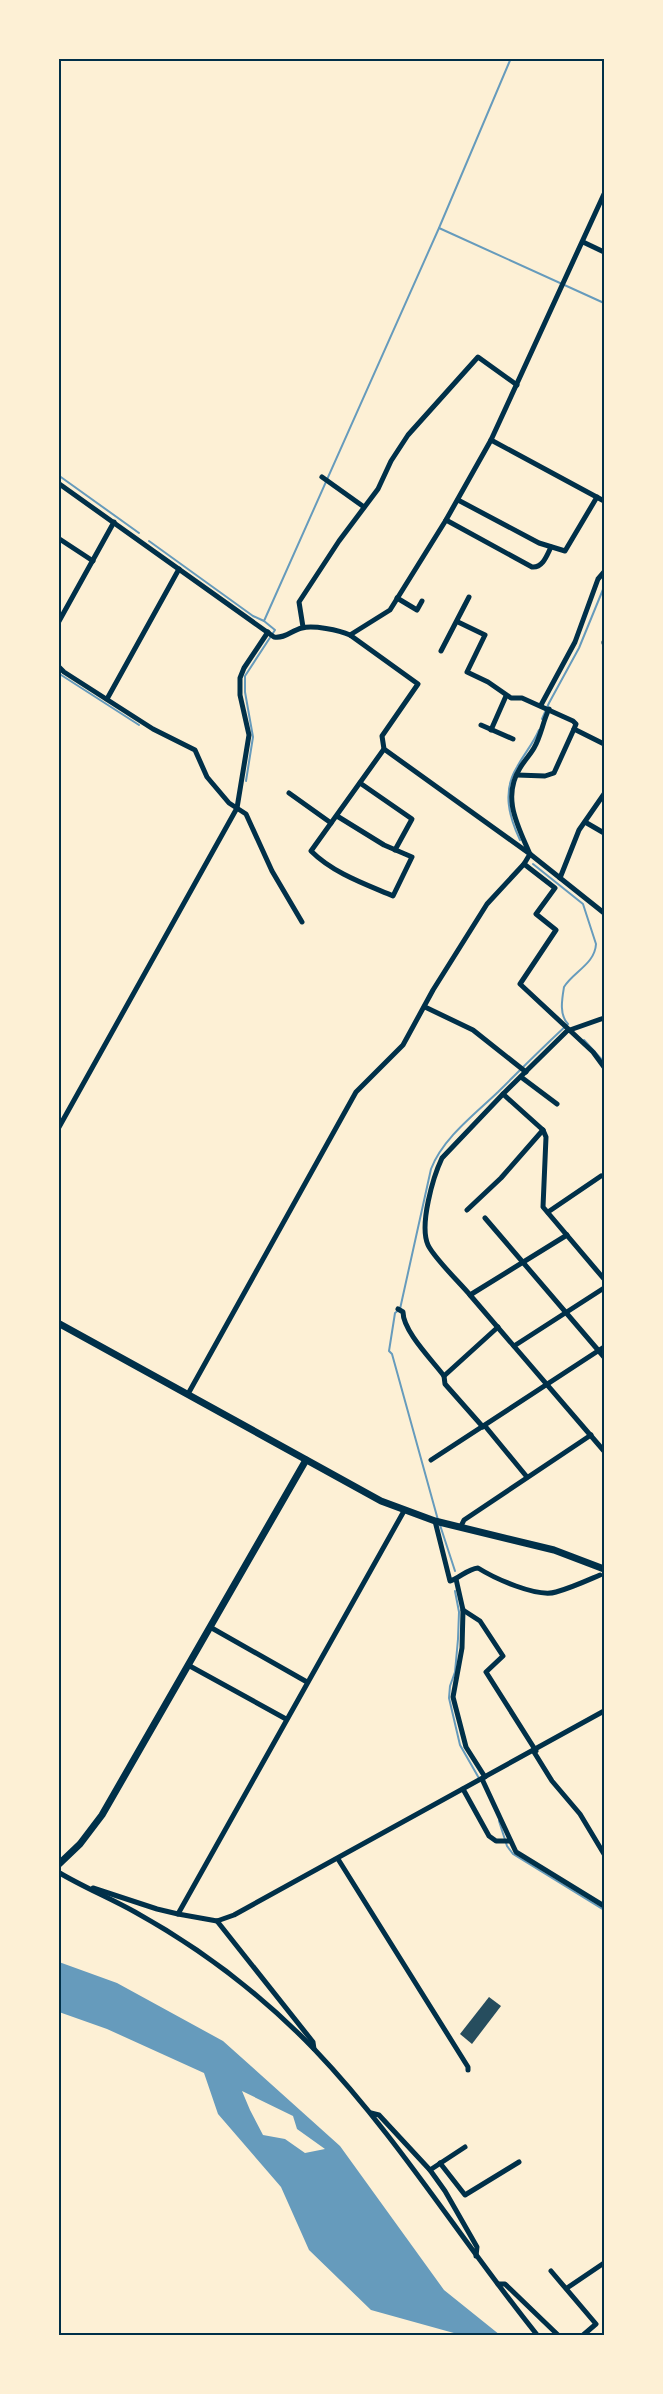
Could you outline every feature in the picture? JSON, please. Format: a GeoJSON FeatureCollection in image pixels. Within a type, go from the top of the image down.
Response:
{"type":"FeatureCollection","features":[{"type":"Feature","properties":{"kind":"street"},"geometry":{"type":"LineString","coordinates":[[350,634],[382,617],[390,610],[458,500],[491,440],[604,194]]}},
{"type":"Feature","properties":{"kind":"street"},"geometry":{"type":"LineString","coordinates":[[583,242],[604,252]]}},
{"type":"Feature","properties":{"kind":"street"},"geometry":{"type":"LineString","coordinates":[[303,627],[299,602],[378,489],[391,461],[408,435],[478,357],[517,385]]}},
{"type":"Feature","properties":{"kind":"street"},"geometry":{"type":"LineString","coordinates":[[491,440],[604,501]]}},
{"type":"Feature","properties":{"kind":"street"},"geometry":{"type":"LineString","coordinates":[[322,477],[364,507]]}},
{"type":"Feature","properties":{"kind":"street"},"geometry":{"type":"LineString","coordinates":[[58,483],[274,637],[279,638],[303,627],[339,630],[350,634],[418,684],[382,736],[384,749],[311,851],[354,879],[393,896],[412,857],[367,835],[337,816]]}},
{"type":"Feature","properties":{"kind":"street"},"geometry":{"type":"LineString","coordinates":[[458,500],[504,526],[564,551],[597,497]]}},
{"type":"Feature","properties":{"kind":"street"},"geometry":{"type":"LineString","coordinates":[[446,520],[532,567],[541,564],[551,547]]}},
{"type":"Feature","properties":{"kind":"street"},"geometry":{"type":"LineString","coordinates":[[58,623],[114,522]]}},
{"type":"Feature","properties":{"kind":"street"},"geometry":{"type":"LineString","coordinates":[[58,546],[61,539],[93,561]]}},
{"type":"Feature","properties":{"kind":"street"},"geometry":{"type":"LineString","coordinates":[[107,699],[179,569]]}},
{"type":"Feature","properties":{"kind":"street"},"geometry":{"type":"LineString","coordinates":[[541,705],[575,642],[602,574]]}},
{"type":"Feature","properties":{"kind":"street"},"geometry":{"type":"LineString","coordinates":[[441,651],[470,597]]}},
{"type":"Feature","properties":{"kind":"street"},"geometry":{"type":"LineString","coordinates":[[397,598],[417,610],[422,600]]}},
{"type":"Feature","properties":{"kind":"street"},"geometry":{"type":"LineString","coordinates":[[458,622],[485,635],[467,672],[488,682],[506,696],[522,698],[541,705],[576,724],[554,773],[545,776],[517,775]]}},
{"type":"Feature","properties":{"kind":"street"},"geometry":{"type":"LineString","coordinates":[[58,1129],[237,807],[249,735],[240,695],[240,678],[268,632]]}},
{"type":"Feature","properties":{"kind":"street"},"geometry":{"type":"LineString","coordinates":[[58,666],[160,733],[191,746],[197,753],[207,777],[229,803],[246,814],[272,871],[302,922]]}},
{"type":"Feature","properties":{"kind":"street"},"geometry":{"type":"LineString","coordinates":[[491,730],[506,696]]}},
{"type":"Feature","properties":{"kind":"street"},"geometry":{"type":"LineString","coordinates":[[530,854],[513,817],[512,791],[517,775],[534,750],[549,709]]}},
{"type":"Feature","properties":{"kind":"street"},"geometry":{"type":"LineString","coordinates":[[481,725],[513,739]]}},
{"type":"Feature","properties":{"kind":"street"},"geometry":{"type":"LineString","coordinates":[[574,729],[604,744]]}},
{"type":"Feature","properties":{"kind":"street"},"geometry":{"type":"LineString","coordinates":[[384,749],[530,854],[604,914]]}},
{"type":"Feature","properties":{"kind":"street"},"geometry":{"type":"LineString","coordinates":[[360,783],[412,819],[395,850]]}},
{"type":"Feature","properties":{"kind":"street"},"geometry":{"type":"LineString","coordinates":[[289,793],[331,823]]}},
{"type":"Feature","properties":{"kind":"street"},"geometry":{"type":"LineString","coordinates":[[560,878],[585,822],[604,794]]}},
{"type":"Feature","properties":{"kind":"street"},"geometry":{"type":"LineString","coordinates":[[585,822],[604,834]]}},
{"type":"Feature","properties":{"kind":"street"},"geometry":{"type":"LineString","coordinates":[[188,1394],[353,1097],[403,1045],[433,990],[487,904],[524,864],[530,854]]}},
{"type":"Feature","properties":{"kind":"street"},"geometry":{"type":"LineString","coordinates":[[524,864],[555,888],[536,914],[556,930],[520,984],[569,1029],[571,1034],[592,1052],[604,1067]]}},
{"type":"Feature","properties":{"kind":"street"},"geometry":{"type":"LineString","coordinates":[[425,1007],[473,1030],[526,1071]]}},
{"type":"Feature","properties":{"kind":"street"},"geometry":{"type":"LineString","coordinates":[[604,1018],[569,1029],[442,1158],[436,1171],[426,1227],[429,1246],[604,1451]]}},
{"type":"Feature","properties":{"kind":"street"},"geometry":{"type":"LineString","coordinates":[[521,1077],[557,1104]]}},
{"type":"Feature","properties":{"kind":"street"},"geometry":{"type":"LineString","coordinates":[[503,1094],[543,1130],[546,1137],[543,1207],[604,1279]]}},
{"type":"Feature","properties":{"kind":"street"},"geometry":{"type":"LineString","coordinates":[[467,1210],[501,1178],[543,1130]]}},
{"type":"Feature","properties":{"kind":"street"},"geometry":{"type":"LineString","coordinates":[[548,1212],[602,1176]]}},
{"type":"Feature","properties":{"kind":"street"},"geometry":{"type":"LineString","coordinates":[[485,1218],[566,1312],[602,1349],[604,1357]]}},
{"type":"Feature","properties":{"kind":"street"},"geometry":{"type":"LineString","coordinates":[[470,1295],[567,1235]]}},
{"type":"Feature","properties":{"kind":"street"},"geometry":{"type":"LineString","coordinates":[[514,1346],[604,1288]]}},
{"type":"Feature","properties":{"kind":"street"},"geometry":{"type":"LineString","coordinates":[[401,1310],[410,1332],[444,1376],[445,1384],[527,1477]]}},
{"type":"Feature","properties":{"kind":"street"},"geometry":{"type":"LineString","coordinates":[[58,1323],[306,1460],[404,1511],[435,1521],[536,1544],[602,1571]]}},
{"type":"Feature","properties":{"kind":"street"},"geometry":{"type":"LineString","coordinates":[[444,1376],[498,1327]]}},
{"type":"Feature","properties":{"kind":"street"},"geometry":{"type":"LineString","coordinates":[[432,1460],[602,1349]]}},
{"type":"Feature","properties":{"kind":"street"},"geometry":{"type":"LineString","coordinates":[[461,1526],[464,1520],[591,1435]]}},
{"type":"Feature","properties":{"kind":"street"},"geometry":{"type":"LineString","coordinates":[[58,1865],[80,1844],[102,1815],[306,1460]]}},
{"type":"Feature","properties":{"kind":"street"},"geometry":{"type":"LineString","coordinates":[[178,1914],[404,1511]]}},
{"type":"Feature","properties":{"kind":"street"},"geometry":{"type":"LineString","coordinates":[[435,1521],[463,1610],[461,1662],[453,1697],[466,1747],[516,1852],[604,1906]]}},
{"type":"Feature","properties":{"kind":"street"},"geometry":{"type":"LineString","coordinates":[[453,1580],[470,1569],[478,1568],[494,1578],[518,1587],[554,1593],[602,1571]]}},
{"type":"Feature","properties":{"kind":"street"},"geometry":{"type":"LineString","coordinates":[[602,1571],[604,1582]]}},
{"type":"Feature","properties":{"kind":"street"},"geometry":{"type":"LineString","coordinates":[[463,1610],[480,1621],[503,1656],[486,1672],[552,1781],[580,1814],[604,1854]]}},
{"type":"Feature","properties":{"kind":"street"},"geometry":{"type":"LineString","coordinates":[[210,1627],[307,1682]]}},
{"type":"Feature","properties":{"kind":"street"},"geometry":{"type":"LineString","coordinates":[[188,1665],[286,1719]]}},
{"type":"Feature","properties":{"kind":"street"},"geometry":{"type":"LineString","coordinates":[[75,1882],[157,1909],[217,1922],[338,1859],[604,1711]]}},
{"type":"Feature","properties":{"kind":"street"},"geometry":{"type":"LineString","coordinates":[[463,1790],[489,1836],[501,1842],[510,1841]]}},
{"type":"Feature","properties":{"kind":"street"},"geometry":{"type":"LineString","coordinates":[[338,1859],[468,2070]]}},
{"type":"Feature","properties":{"kind":"street"},"geometry":{"type":"LineString","coordinates":[[58,1872],[133,1911],[198,1951],[267,2006],[314,2049],[371,2113],[538,2336]]}},
{"type":"Feature","properties":{"kind":"street"},"geometry":{"type":"LineString","coordinates":[[217,1922],[313,2042],[314,2049]]}},
{"type":"Feature","properties":{"kind":"street"},"geometry":{"type":"LineString","coordinates":[[371,2113],[379,2115],[430,2170],[445,2191],[477,2247],[477,2256]]}},
{"type":"Feature","properties":{"kind":"street"},"geometry":{"type":"LineString","coordinates":[[430,2170],[465,2147]]}},
{"type":"Feature","properties":{"kind":"street"},"geometry":{"type":"LineString","coordinates":[[440,2163],[465,2195],[519,2162]]}},
{"type":"Feature","properties":{"kind":"street"},"geometry":{"type":"LineString","coordinates":[[567,2288],[604,2264]]}},
{"type":"Feature","properties":{"kind":"street"},"geometry":{"type":"LineString","coordinates":[[551,2271],[596,2324],[582,2336]]}},
{"type":"Feature","properties":{"kind":"street"},"geometry":{"type":"LineString","coordinates":[[498,2283],[505,2284],[560,2336]]}},
{"type":"Feature","properties":{"kind":"water"},"geometry":{"type":"Polygon","coordinates":[[[59,1962],[117,1983],[223,2041],[340,2146],[444,2290],[500,2335],[461,2335],[371,2310],[309,2250],[281,2187],[218,2114],[204,2073],[107,2029],[59,2012],[59,1962]],[[242,2091],[263,2135],[285,2139],[305,2153],[325,2149],[297,2129],[293,2116],[242,2091]]]}},
{"type":"Feature","properties":{"kind":"building"},"geometry":{"type":"Polygon","coordinates":[[[489,1997],[501,2006],[472,2044],[460,2034],[489,1997]]]}},
{"type":"Feature","properties":{"kind":"waterway"},"geometry":{"type":"LineString","coordinates":[[246,781],[253,737],[245,692],[245,676],[275,630],[264,621],[439,228],[511,58]]}},
{"type":"Feature","properties":{"kind":"waterway"},"geometry":{"type":"LineString","coordinates":[[439,228],[604,303]]}},
{"type":"Feature","properties":{"kind":"waterway"},"geometry":{"type":"LineString","coordinates":[[58,475],[139,533]]}},
{"type":"Feature","properties":{"kind":"waterway"},"geometry":{"type":"LineString","coordinates":[[149,541],[253,616],[264,621]]}},
{"type":"Feature","properties":{"kind":"waterway"},"geometry":{"type":"LineString","coordinates":[[604,558],[604,572]]}},
{"type":"Feature","properties":{"kind":"waterway"},"geometry":{"type":"LineString","coordinates":[[542,719],[579,648],[604,587]]}},
{"type":"Feature","properties":{"kind":"waterway"},"geometry":{"type":"LineString","coordinates":[[58,673],[139,725]]}},
{"type":"Feature","properties":{"kind":"waterway"},"geometry":{"type":"LineString","coordinates":[[520,840],[510,813],[508,795],[512,776],[539,730]]}},
{"type":"Feature","properties":{"kind":"waterway"},"geometry":{"type":"LineString","coordinates":[[438,1520],[392,1354],[389,1351],[395,1313],[400,1309],[431,1169],[443,1147],[460,1127],[568,1024],[562,1012],[564,987],[588,962],[595,951],[596,944],[583,904],[533,864]]}},
{"type":"Feature","properties":{"kind":"waterway"},"geometry":{"type":"LineString","coordinates":[[584,1040],[604,1062]]}},
{"type":"Feature","properties":{"kind":"waterway"},"geometry":{"type":"LineString","coordinates":[[440,1525],[455,1571]]}},
{"type":"Feature","properties":{"kind":"waterway"},"geometry":{"type":"LineString","coordinates":[[455,1591],[459,1612],[458,1639],[455,1672],[449,1698],[460,1745],[480,1780]]}},
{"type":"Feature","properties":{"kind":"waterway"},"geometry":{"type":"LineString","coordinates":[[499,1821],[507,1846],[513,1854],[604,1910]]}}]}
